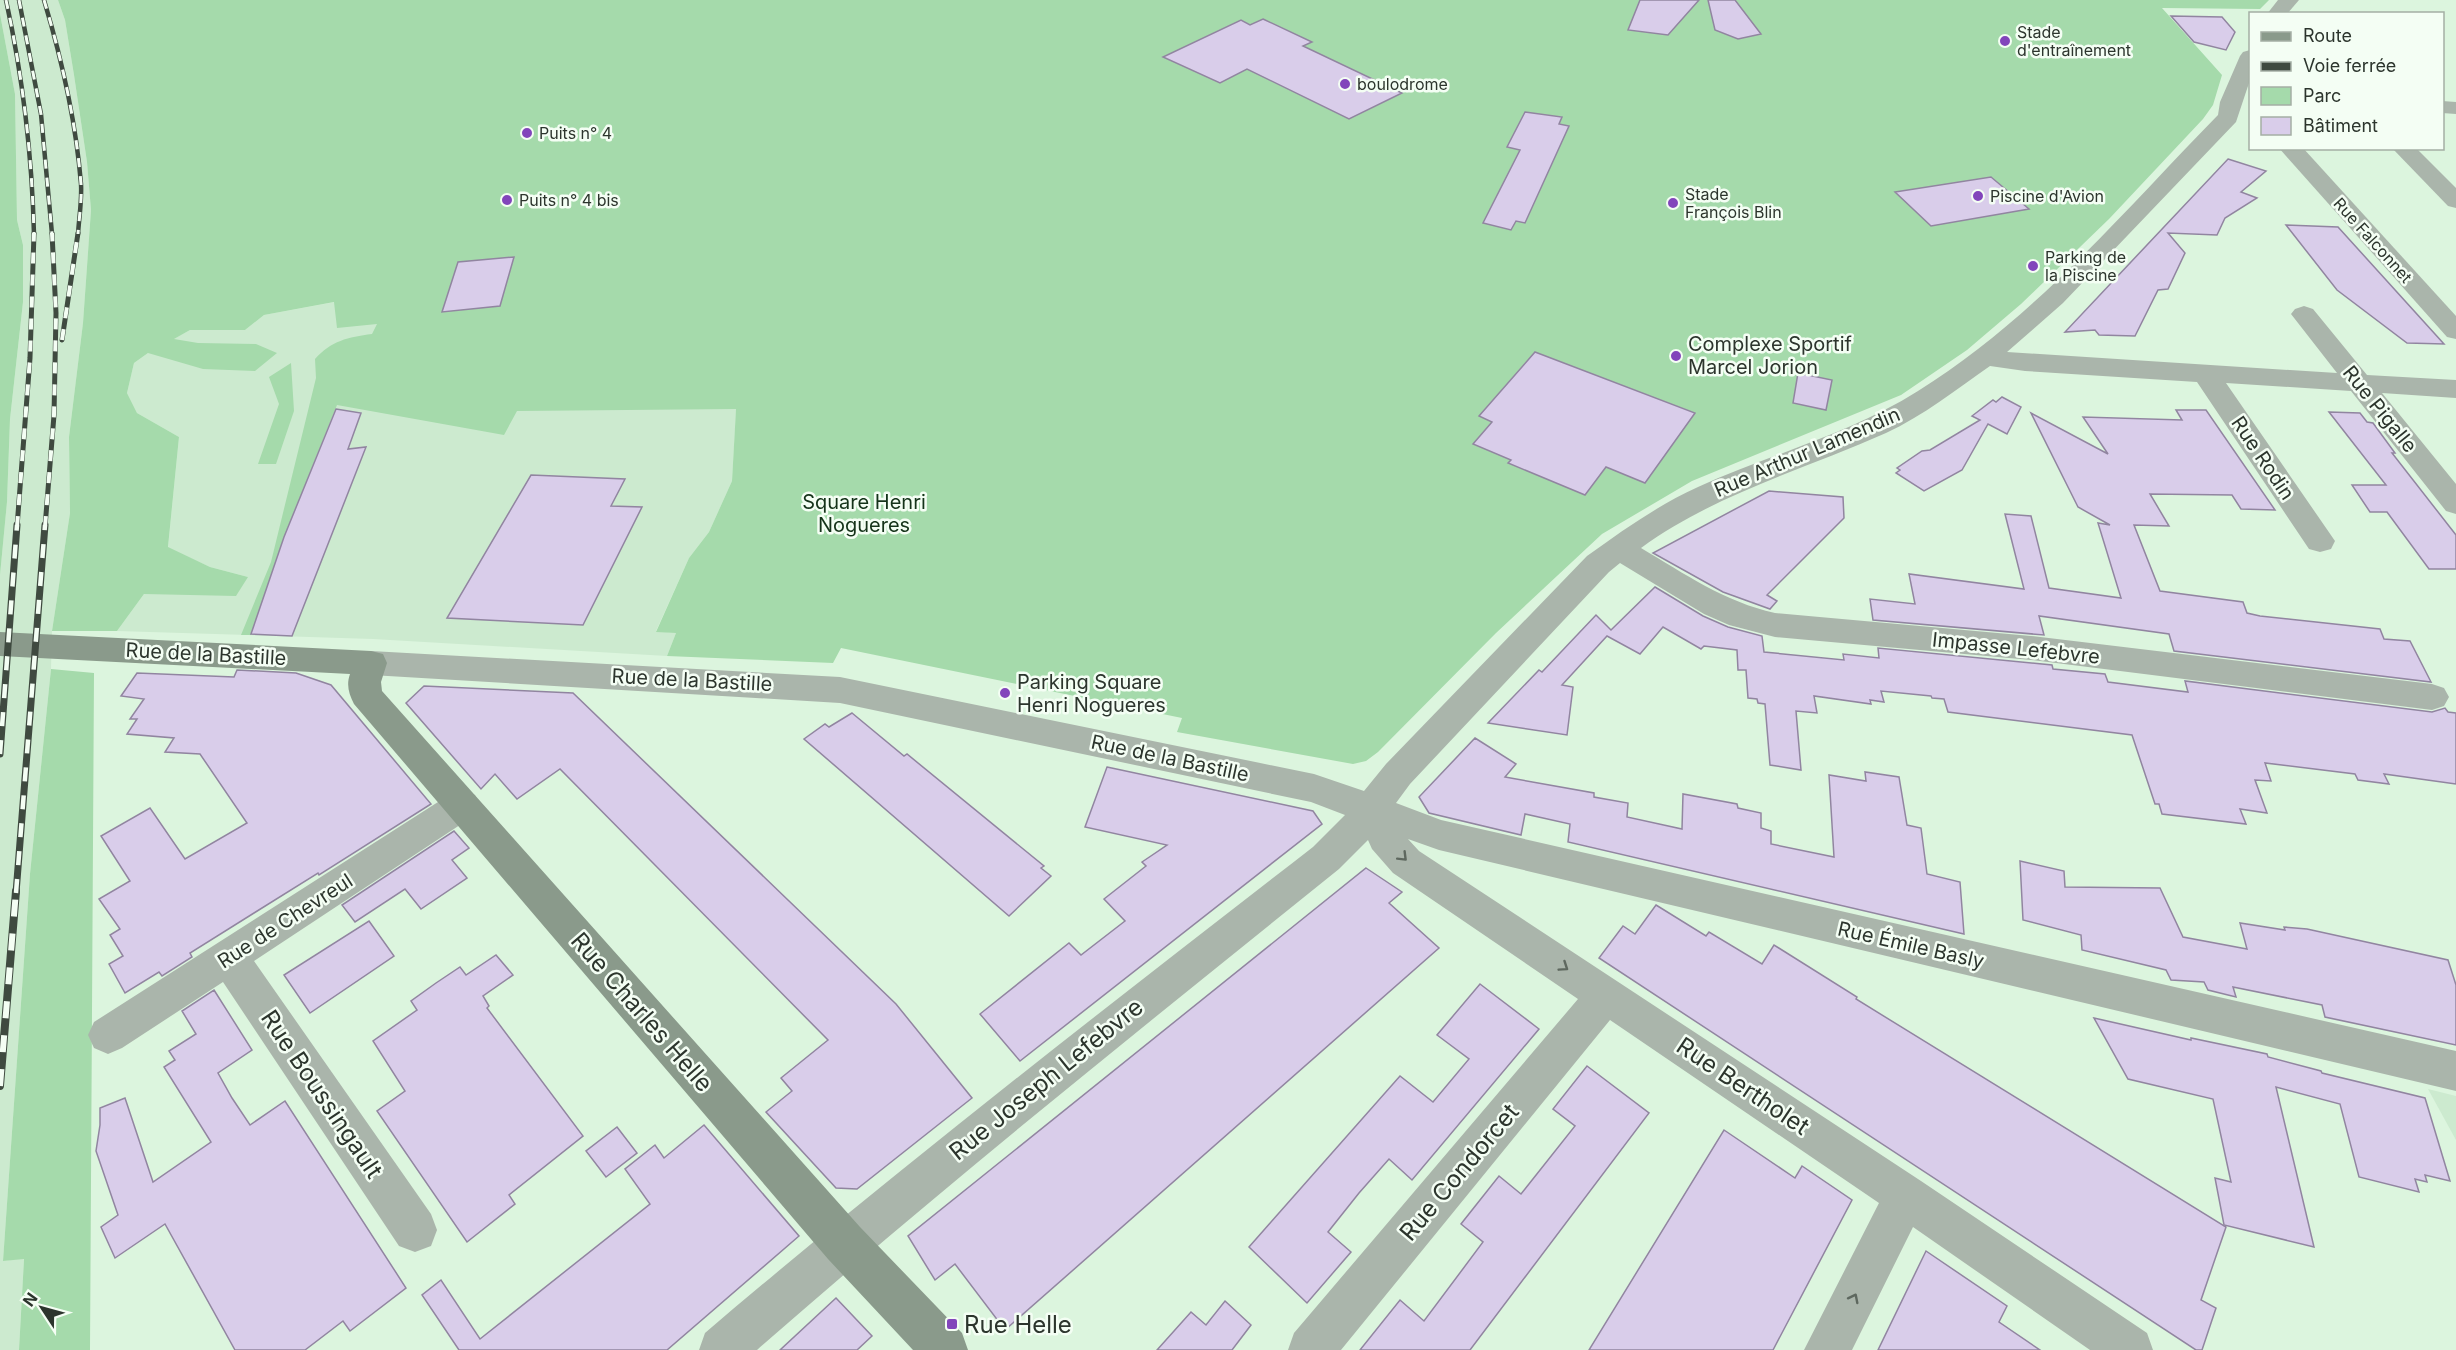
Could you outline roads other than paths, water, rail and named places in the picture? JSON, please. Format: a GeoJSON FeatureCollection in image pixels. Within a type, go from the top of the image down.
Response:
{"type":"FeatureCollection","features":[{"type":"Feature","properties":{"kind":"street"},"geometry":{"type":"LineString","coordinates":[[2278,12],[2289,0]]}},
{"type":"Feature","properties":{"kind":"street","name":"Rue Arthur Lamendin"},"geometry":{"type":"LineString","coordinates":[[1370,809],[1398,774],[1450,719],[1598,564],[1618,549],[1656,522],[1708,494],[1878,426],[1928,397],[1985,357],[2054,298],[2145,206],[2228,117],[2244,105],[2249,64]]}},
{"type":"Feature","properties":{"kind":"street","name":"Rue Falconnet"},"geometry":{"type":"LineString","coordinates":[[2292,150],[2456,332]]}},
{"type":"Feature","properties":{"kind":"street"},"geometry":{"type":"LineString","coordinates":[[2405,150],[2456,201]]}},
{"type":"Feature","properties":{"kind":"street","name":"Rue Pigalle"},"geometry":{"type":"LineString","coordinates":[[2304,314],[2456,504]]}},
{"type":"Feature","properties":{"kind":"street"},"geometry":{"type":"LineString","coordinates":[[1985,357],[2025,363],[2456,389]]}},
{"type":"Feature","properties":{"kind":"street","name":"Rue Rodin"},"geometry":{"type":"LineString","coordinates":[[2206,375],[2320,541]]}},
{"type":"Feature","properties":{"kind":"street","name":"Impasse Lefebvre"},"geometry":{"type":"LineString","coordinates":[[1618,549],[1715,606],[1740,617],[1775,625],[2031,648],[2432,697]]}},
{"type":"Feature","properties":{"kind":"street","name":"Rue de la Bastille"},"geometry":{"type":"LineString","coordinates":[[0,644],[840,690],[1314,788],[1370,809]]}},
{"type":"Feature","properties":{"kind":"street","name":"Rue Charles Helle"},"geometry":{"type":"LineString","coordinates":[[371,663],[364,682],[366,696],[844,1243],[945,1350]]}},
{"type":"Feature","properties":{"kind":"street","name":"Rue de Chevreul"},"geometry":{"type":"LineString","coordinates":[[108,1035],[462,805]]}},
{"type":"Feature","properties":{"kind":"street","name":"Rue Bertholet"},"geometry":{"type":"LineString","coordinates":[[1370,809],[1385,838],[1407,862],[1906,1196],[2130,1350]]}},
{"type":"Feature","properties":{"kind":"street","name":"Rue Émile Basly"},"geometry":{"type":"LineString","coordinates":[[1370,809],[1439,836],[2456,1071]]}},
{"type":"Feature","properties":{"kind":"street","name":"Rue Joseph Lefebvre"},"geometry":{"type":"LineString","coordinates":[[722,1350],[844,1243],[1012,1105],[1326,858],[1351,834],[1370,809]]}},
{"type":"Feature","properties":{"kind":"street","name":"Rue Boussingault"},"geometry":{"type":"LineString","coordinates":[[229,958],[415,1230]]}},
{"type":"Feature","properties":{"kind":"street","name":"Rue Condorcet"},"geometry":{"type":"LineString","coordinates":[[1311,1350],[1606,995]]}},
{"type":"Feature","properties":{"kind":"street"},"geometry":{"type":"LineString","coordinates":[[1827,1350],[1906,1196]]}},
{"type":"Feature","properties":{"kind":"railway"},"geometry":{"type":"LineString","coordinates":[[6,0],[26,117],[34,234]]}},
{"type":"Feature","properties":{"kind":"railway"},"geometry":{"type":"LineString","coordinates":[[19,0],[41,114],[52,234]]}},
{"type":"Feature","properties":{"kind":"railway"},"geometry":{"type":"LineString","coordinates":[[44,0],[57,45],[76,138],[81,190],[78,234]]}},
{"type":"Feature","properties":{"kind":"railway"},"geometry":{"type":"LineString","coordinates":[[45,527],[54,415],[56,313],[52,233]]}},
{"type":"Feature","properties":{"kind":"railway"},"geometry":{"type":"LineString","coordinates":[[62,340],[78,233]]}},
{"type":"Feature","properties":{"kind":"railway"},"geometry":{"type":"LineString","coordinates":[[17,527],[30,358],[34,234]]}},
{"type":"Feature","properties":{"kind":"railway"},"geometry":{"type":"LineString","coordinates":[[0,754],[17,525]]}},
{"type":"Feature","properties":{"kind":"railway"},"geometry":{"type":"LineString","coordinates":[[16,893],[45,525]]}},
{"type":"Feature","properties":{"kind":"railway"},"geometry":{"type":"LineString","coordinates":[[0,1086],[16,891]]}},
{"type":"Feature","properties":{"kind":"place","name":"Stade d'entraînement"},"geometry":{"type":"Point","coordinates":[2005,41]}},
{"type":"Feature","properties":{"kind":"place","name":"boulodrome"},"geometry":{"type":"Point","coordinates":[1345,84]}},
{"type":"Feature","properties":{"kind":"place","name":"Puits n° 4"},"geometry":{"type":"Point","coordinates":[527,133]}},
{"type":"Feature","properties":{"kind":"place","name":"Piscine d'Avion"},"geometry":{"type":"Point","coordinates":[1978,196]}},
{"type":"Feature","properties":{"kind":"place","name":"Puits n° 4 bis"},"geometry":{"type":"Point","coordinates":[507,200]}},
{"type":"Feature","properties":{"kind":"place","name":"Stade François Blin"},"geometry":{"type":"Point","coordinates":[1673,203]}},
{"type":"Feature","properties":{"kind":"place","name":"Parking de la Piscine"},"geometry":{"type":"Point","coordinates":[2033,266]}},
{"type":"Feature","properties":{"kind":"place","name":"Complexe Sportif Marcel Jorion"},"geometry":{"type":"Point","coordinates":[1676,356]}},
{"type":"Feature","properties":{"kind":"place","name":"Parking Square Henri Nogueres"},"geometry":{"type":"Point","coordinates":[1005,693]}},
{"type":"Feature","properties":{"kind":"place","name":"Rue Helle"},"geometry":{"type":"Point","coordinates":[952,1324]}},
{"type":"Feature","properties":{"kind":"park label","name":"Square Henri Nogueres"},"geometry":{"type":"Point","coordinates":[864,514]}}]}
